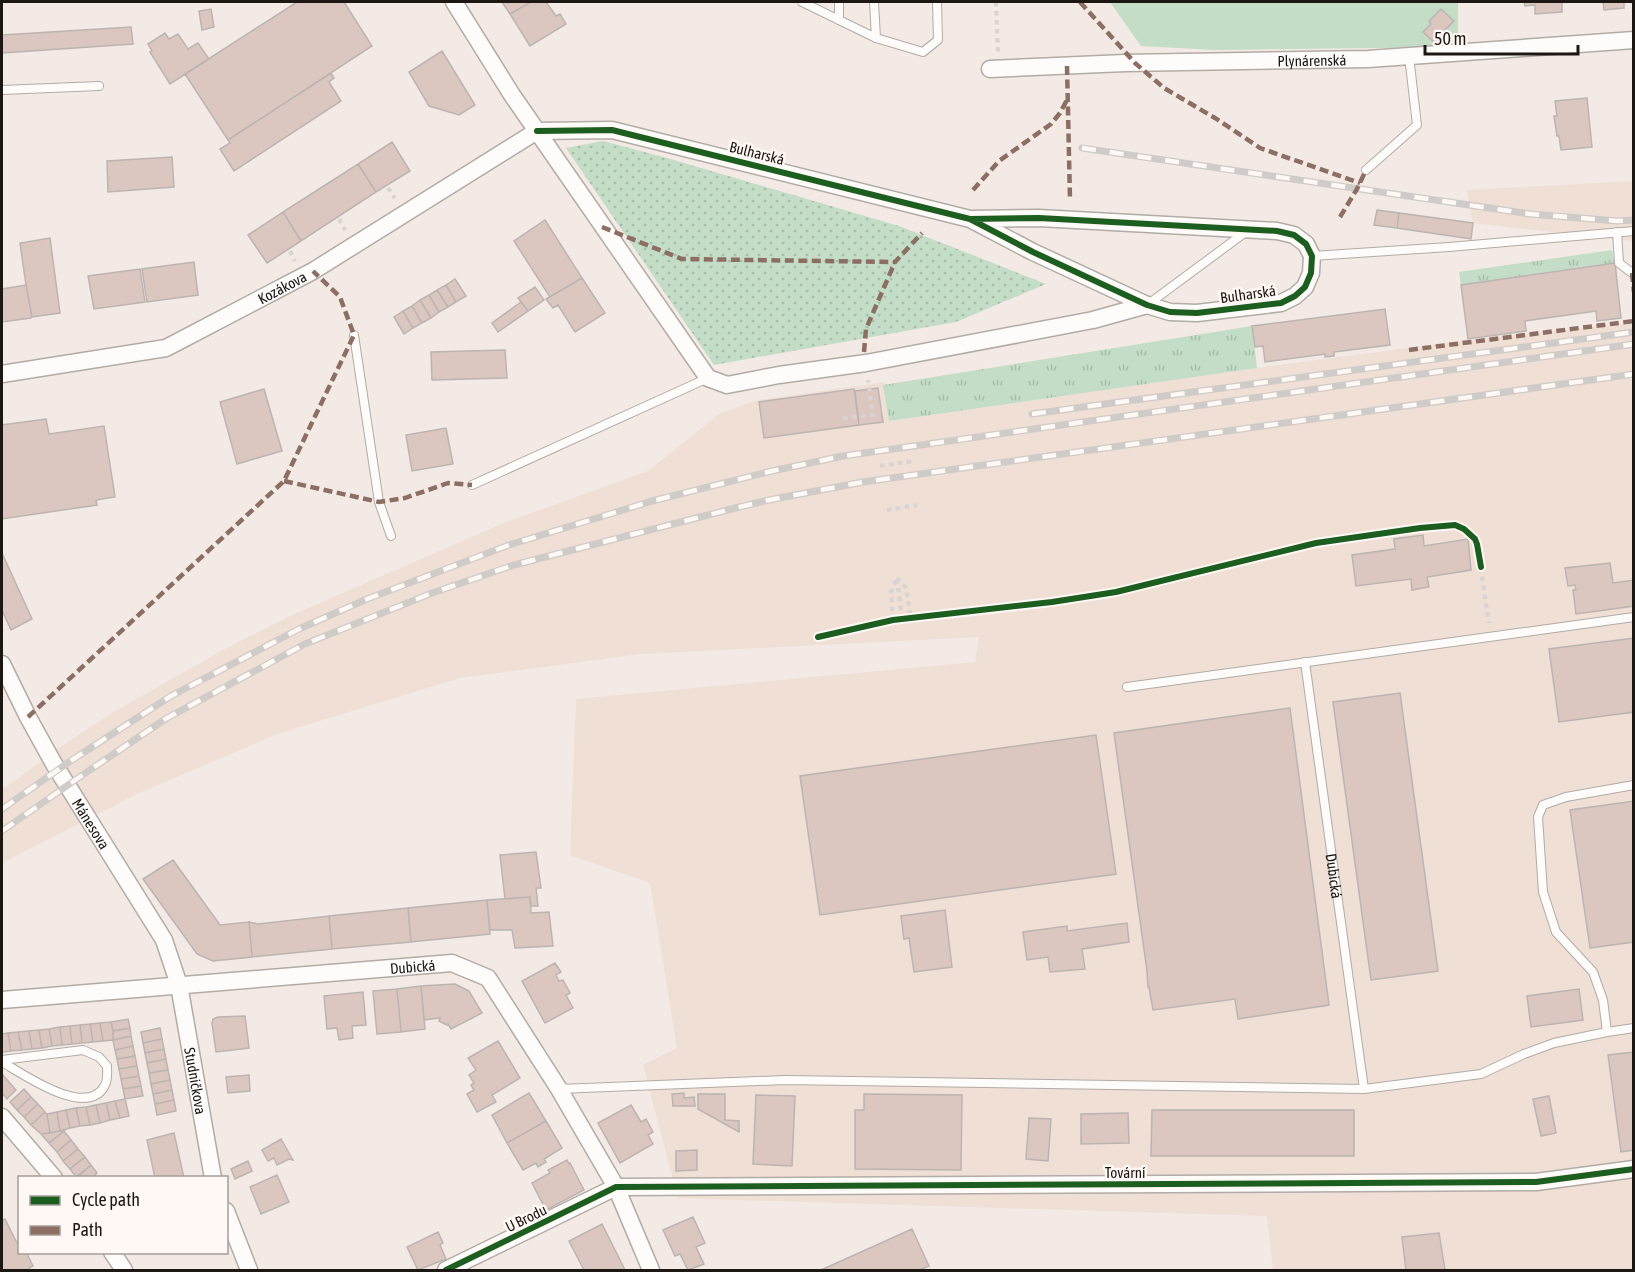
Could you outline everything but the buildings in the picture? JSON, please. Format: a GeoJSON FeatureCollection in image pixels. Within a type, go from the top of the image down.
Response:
{"type":"FeatureCollection","features":[{"type":"Feature","properties":{"kind":"street"},"geometry":{"type":"LineString","coordinates":[[454,2],[537,131],[708,378]]}},
{"type":"Feature","properties":{"kind":"street","name":"Plynárenská"},"geometry":{"type":"LineString","coordinates":[[994,69],[1125,63],[1368,59],[1634,40]]}},
{"type":"Feature","properties":{"kind":"street","name":"Bulharská"},"geometry":{"type":"LineString","coordinates":[[537,131],[612,130],[970,219],[1032,252],[1147,305],[1170,312],[1197,313],[1281,303],[1295,296],[1305,287],[1311,273],[1312,256],[1306,244],[1294,235],[1277,231],[1039,218],[970,219]]}},
{"type":"Feature","properties":{"kind":"street","name":"Kozákova"},"geometry":{"type":"LineString","coordinates":[[2,374],[166,348],[313,271],[537,131]]}},
{"type":"Feature","properties":{"kind":"street","name":"Bulharská"},"geometry":{"type":"LineString","coordinates":[[708,378],[726,385],[866,363],[1093,320],[1147,305]]}},
{"type":"Feature","properties":{"kind":"street","name":"Mánesova"},"geometry":{"type":"LineString","coordinates":[[2,664],[54,765],[164,939],[179,985]]}},
{"type":"Feature","properties":{"kind":"street","name":"Dubická"},"geometry":{"type":"LineString","coordinates":[[2,1000],[452,963],[488,978],[559,1089],[616,1187],[651,1270]]}},
{"type":"Feature","properties":{"kind":"street","name":"Studničkova"},"geometry":{"type":"LineString","coordinates":[[179,985],[213,1176]]}},
{"type":"Feature","properties":{"kind":"street"},"geometry":{"type":"LineString","coordinates":[[2,1117],[52,1176]]}},
{"type":"Feature","properties":{"kind":"street","name":"Tovární"},"geometry":{"type":"LineString","coordinates":[[616,1187],[1536,1182],[1634,1169]]}},
{"type":"Feature","properties":{"kind":"street","name":"U Brodu"},"geometry":{"type":"LineString","coordinates":[[446,1270],[616,1187]]}},
{"type":"Feature","properties":{"kind":"street"},"geometry":{"type":"LineString","coordinates":[[228,1216],[249,1270]]}},
{"type":"Feature","properties":{"kind":"street"},"geometry":{"type":"LineString","coordinates":[[113,1254],[124,1270]]}},
{"type":"Feature","properties":{"kind":"lane"},"geometry":{"type":"LineString","coordinates":[[802,2],[876,38],[923,52],[938,40],[937,2]]}},
{"type":"Feature","properties":{"kind":"lane"},"geometry":{"type":"LineString","coordinates":[[839,2],[840,20]]}},
{"type":"Feature","properties":{"kind":"lane"},"geometry":{"type":"LineString","coordinates":[[874,2],[876,38]]}},
{"type":"Feature","properties":{"kind":"lane"},"geometry":{"type":"LineString","coordinates":[[1366,170],[1417,125],[1409,56]]}},
{"type":"Feature","properties":{"kind":"lane"},"geometry":{"type":"LineString","coordinates":[[2,90],[99,86]]}},
{"type":"Feature","properties":{"kind":"lane"},"geometry":{"type":"LineString","coordinates":[[1147,305],[1250,229]]}},
{"type":"Feature","properties":{"kind":"lane"},"geometry":{"type":"LineString","coordinates":[[1312,256],[1634,231]]}},
{"type":"Feature","properties":{"kind":"lane"},"geometry":{"type":"LineString","coordinates":[[1617,232],[1619,263],[1634,273]]}},
{"type":"Feature","properties":{"kind":"lane"},"geometry":{"type":"LineString","coordinates":[[354,335],[379,502],[391,536]]}},
{"type":"Feature","properties":{"kind":"lane"},"geometry":{"type":"LineString","coordinates":[[472,485],[708,378]]}},
{"type":"Feature","properties":{"kind":"lane"},"geometry":{"type":"LineString","coordinates":[[1127,687],[1634,617]]}},
{"type":"Feature","properties":{"kind":"lane","name":"Dubická"},"geometry":{"type":"LineString","coordinates":[[1305,662],[1364,1089]]}},
{"type":"Feature","properties":{"kind":"lane"},"geometry":{"type":"LineString","coordinates":[[1607,1032],[1603,1000],[1593,972],[1556,932],[1543,892],[1538,817],[1543,805],[1566,797],[1634,785]]}},
{"type":"Feature","properties":{"kind":"lane"},"geometry":{"type":"LineString","coordinates":[[559,1089],[785,1080],[1364,1089],[1481,1074],[1554,1043],[1634,1028]]}},
{"type":"Feature","properties":{"kind":"lane"},"geometry":{"type":"LineString","coordinates":[[83,1050],[99,1057],[107,1066],[106,1083],[99,1094],[70,1097],[52,1090],[2,1061],[83,1050]]}},
{"type":"Feature","properties":{"kind":"path"},"geometry":{"type":"LineString","coordinates":[[994,69],[996,2]]}},
{"type":"Feature","properties":{"kind":"path"},"geometry":{"type":"LineString","coordinates":[[388,188],[397,202]]}},
{"type":"Feature","properties":{"kind":"path"},"geometry":{"type":"LineString","coordinates":[[339,219],[347,233]]}},
{"type":"Feature","properties":{"kind":"path"},"geometry":{"type":"LineString","coordinates":[[290,251],[297,264]]}},
{"type":"Feature","properties":{"kind":"path"},"geometry":{"type":"LineString","coordinates":[[843,418],[873,415],[867,370]]}},
{"type":"Feature","properties":{"kind":"path"},"geometry":{"type":"LineString","coordinates":[[880,466],[914,461]]}},
{"type":"Feature","properties":{"kind":"path"},"geometry":{"type":"LineString","coordinates":[[886,510],[917,506]]}},
{"type":"Feature","properties":{"kind":"path"},"geometry":{"type":"LineString","coordinates":[[818,637],[893,620],[1052,602],[1116,592],[1316,543],[1455,525],[1464,529],[1477,544],[1491,636]]}},
{"type":"Feature","properties":{"kind":"path"},"geometry":{"type":"LineString","coordinates":[[897,578],[906,588],[911,618]]}},
{"type":"Feature","properties":{"kind":"path"},"geometry":{"type":"LineString","coordinates":[[897,578],[902,619]]}},
{"type":"Feature","properties":{"kind":"path"},"geometry":{"type":"LineString","coordinates":[[893,620],[891,592],[897,578]]}},
{"type":"Feature","properties":{"kind":"shaded area"},"geometry":{"type":"Polygon","coordinates":[[[1633,181],[1633,241],[1473,223],[1467,190],[1633,181]]]}},
{"type":"Feature","properties":{"kind":"shaded area"},"geometry":{"type":"Polygon","coordinates":[[[1633,323],[1633,1270],[1273,1270],[1267,1216],[678,1198],[643,1065],[677,1048],[650,883],[570,855],[576,699],[975,662],[979,637],[641,654],[460,678],[280,733],[137,794],[2,863],[2,790],[112,713],[221,651],[292,615],[504,523],[648,471],[719,414],[754,401],[884,382],[889,421],[1468,340],[1633,323]]]}},
{"type":"Feature","properties":{"kind":"green space"},"geometry":{"type":"Polygon","coordinates":[[[1110,2],[1458,2],[1458,47],[1214,50],[1141,46],[1110,2]]]}},
{"type":"Feature","properties":{"kind":"green space"},"geometry":{"type":"Polygon","coordinates":[[[603,141],[899,226],[1046,284],[956,322],[714,365],[566,148],[603,141]]]}},
{"type":"Feature","properties":{"kind":"green space"},"geometry":{"type":"Polygon","coordinates":[[[1612,250],[1615,263],[1461,285],[1459,272],[1612,250]]]}},
{"type":"Feature","properties":{"kind":"green space"},"geometry":{"type":"Polygon","coordinates":[[[1252,326],[1257,368],[889,421],[883,385],[1252,326]]]}},
{"type":"Feature","properties":{"kind":"railway"},"geometry":{"type":"LineString","coordinates":[[1082,148],[1530,214],[1617,221],[1634,220]]}},
{"type":"Feature","properties":{"kind":"railway"},"geometry":{"type":"LineString","coordinates":[[1032,414],[1634,332]]}},
{"type":"Feature","properties":{"kind":"railway"},"geometry":{"type":"LineString","coordinates":[[2,809],[72,760],[171,696],[299,629],[367,599],[509,545],[652,501],[843,456],[1634,344]]}},
{"type":"Feature","properties":{"kind":"railway"},"geometry":{"type":"LineString","coordinates":[[2,831],[167,718],[305,644],[432,593],[514,565],[735,508],[863,482],[1634,374]]}},
{"type":"Feature","properties":{"kind":"marked path"},"geometry":{"type":"LineString","coordinates":[[1080,2],[1135,63],[1164,88],[1260,148],[1360,183]]}},
{"type":"Feature","properties":{"kind":"marked path"},"geometry":{"type":"LineString","coordinates":[[1067,66],[1070,200]]}},
{"type":"Feature","properties":{"kind":"marked path"},"geometry":{"type":"LineString","coordinates":[[973,190],[999,161],[1051,124],[1068,98]]}},
{"type":"Feature","properties":{"kind":"marked path"},"geometry":{"type":"LineString","coordinates":[[1340,217],[1366,170]]}},
{"type":"Feature","properties":{"kind":"marked path"},"geometry":{"type":"LineString","coordinates":[[602,227],[682,259],[895,262],[922,233]]}},
{"type":"Feature","properties":{"kind":"marked path"},"geometry":{"type":"LineString","coordinates":[[864,352],[866,329],[895,262]]}},
{"type":"Feature","properties":{"kind":"marked path"},"geometry":{"type":"LineString","coordinates":[[28,717],[284,481],[354,335],[340,297],[313,271]]}},
{"type":"Feature","properties":{"kind":"marked path"},"geometry":{"type":"LineString","coordinates":[[1632,273],[1634,292]]}},
{"type":"Feature","properties":{"kind":"marked path"},"geometry":{"type":"LineString","coordinates":[[1409,350],[1634,321]]}},
{"type":"Feature","properties":{"kind":"marked path"},"geometry":{"type":"LineString","coordinates":[[284,481],[379,502],[405,498],[448,483],[472,485]]}},
{"type":"Feature","properties":{"kind":"cycle path"},"geometry":{"type":"LineString","coordinates":[[537,131],[612,130],[970,219],[1033,252],[1147,305],[1170,312],[1197,313],[1281,303],[1295,296],[1305,287],[1311,273],[1312,256],[1306,244],[1294,235],[1277,231],[1039,218],[970,219]]}},
{"type":"Feature","properties":{"kind":"cycle path"},"geometry":{"type":"LineString","coordinates":[[818,637],[893,620],[1052,602],[1116,592],[1316,543],[1420,528],[1455,525],[1464,529],[1475,539],[1481,567]]}},
{"type":"Feature","properties":{"kind":"cycle path"},"geometry":{"type":"LineString","coordinates":[[446,1270],[616,1187],[1536,1182],[1634,1169]]}}]}
